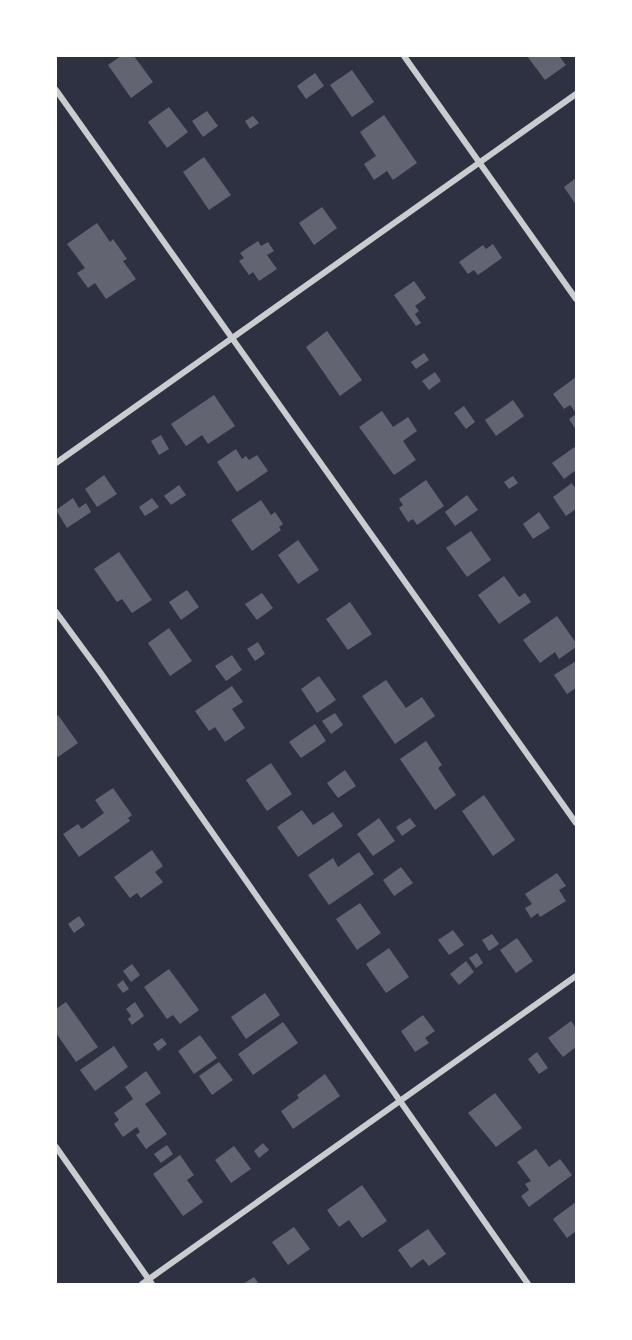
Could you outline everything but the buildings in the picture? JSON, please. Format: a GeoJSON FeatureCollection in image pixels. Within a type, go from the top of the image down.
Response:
{"type":"FeatureCollection","features":[{"type":"Feature","properties":{"kind":"street"},"geometry":{"type":"LineString","coordinates":[[404,56],[576,299]]}},
{"type":"Feature","properties":{"kind":"street"},"geometry":{"type":"LineString","coordinates":[[56,90],[576,823]]}},
{"type":"Feature","properties":{"kind":"street"},"geometry":{"type":"LineString","coordinates":[[56,463],[576,94]]}},
{"type":"Feature","properties":{"kind":"street"},"geometry":{"type":"LineString","coordinates":[[56,612],[528,1284]]}},
{"type":"Feature","properties":{"kind":"street"},"geometry":{"type":"LineString","coordinates":[[142,1284],[150,1282],[399,1100],[576,976]]}},
{"type":"Feature","properties":{"kind":"street"},"geometry":{"type":"LineString","coordinates":[[56,1147],[150,1282]]}}]}
